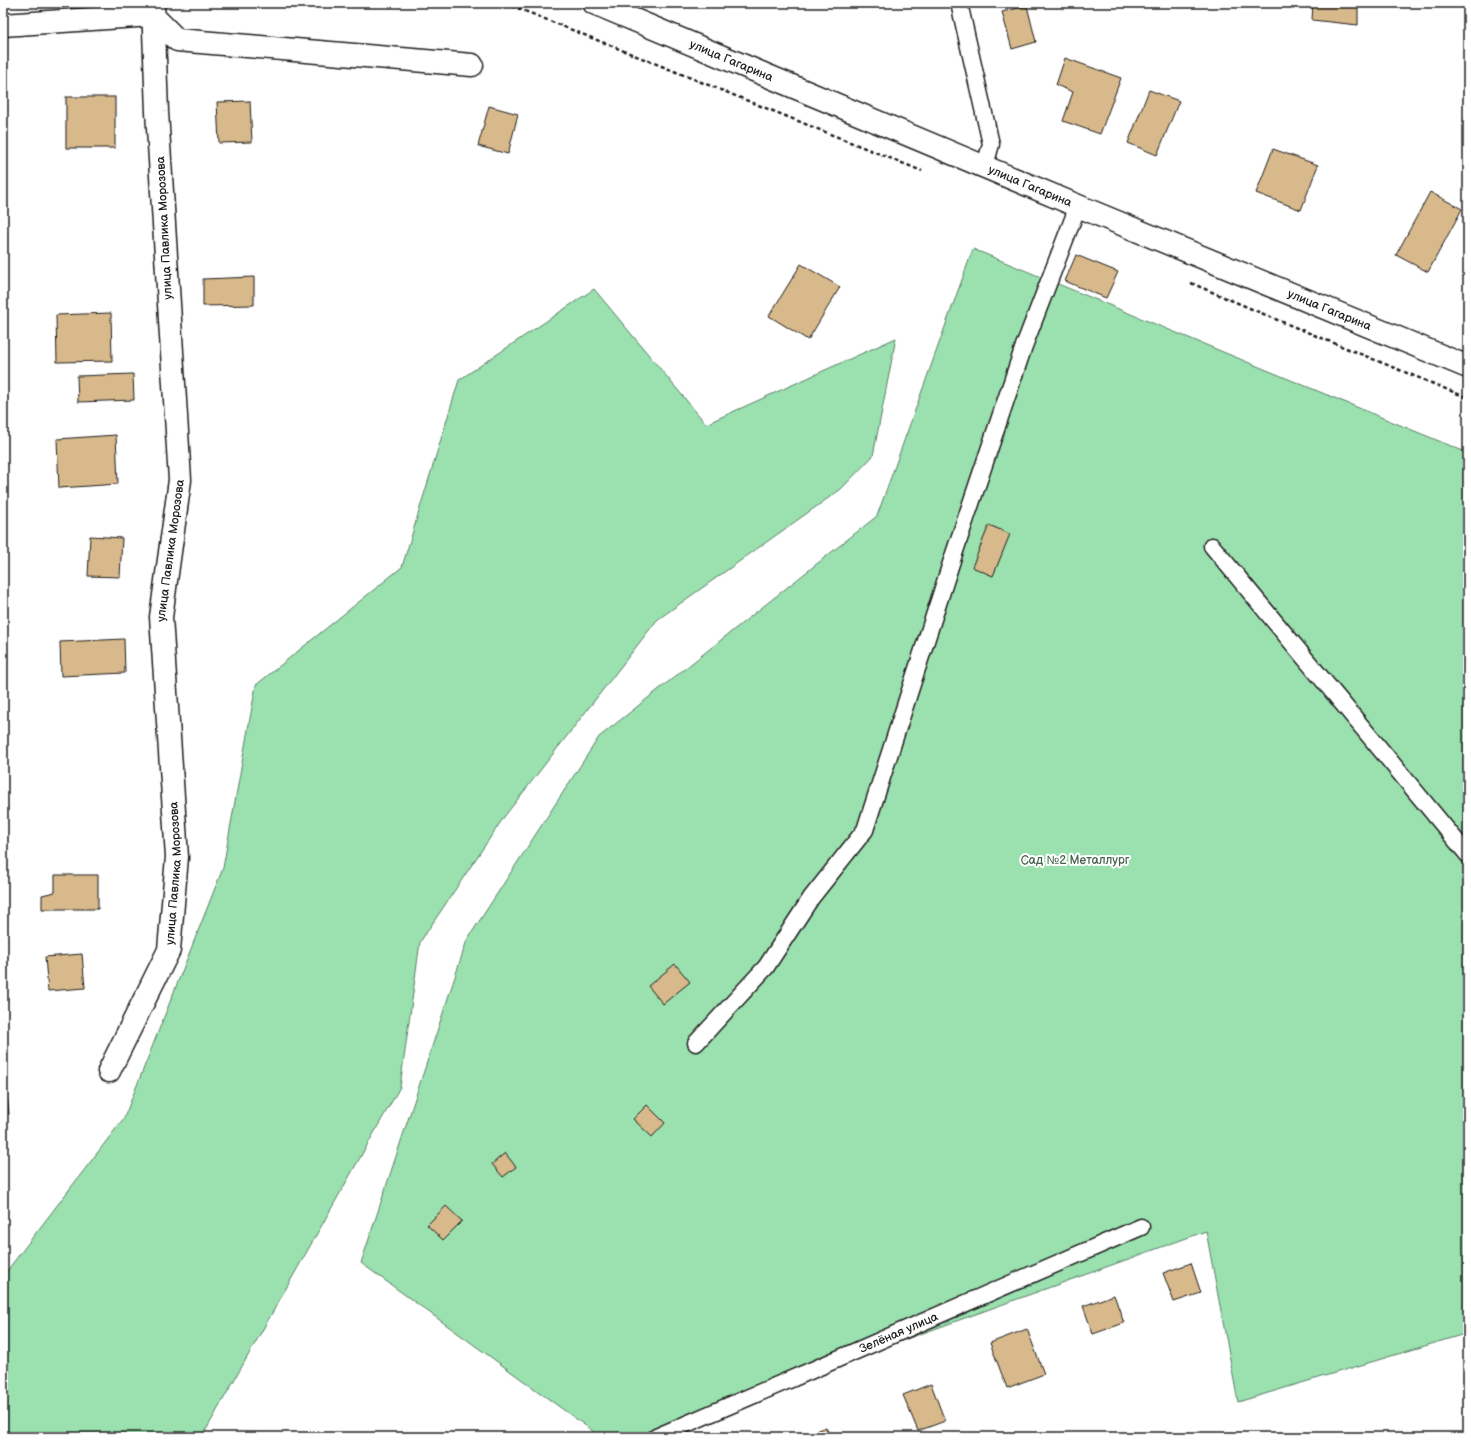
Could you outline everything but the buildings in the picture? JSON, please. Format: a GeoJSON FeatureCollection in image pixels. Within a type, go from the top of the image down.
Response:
{"type":"FeatureCollection","features":[{"type":"Feature","properties":{"kind":"street","name":"улица Гагарина"},"geometry":{"type":"LineString","coordinates":[[594,3],[1078,206],[1468,367]]}},
{"type":"Feature","properties":{"kind":"street"},"geometry":{"type":"LineString","coordinates":[[3,25],[153,9],[177,40],[472,65]]}},
{"type":"Feature","properties":{"kind":"street","name":"улица Павлика Морозова"},"geometry":{"type":"LineString","coordinates":[[109,1071],[169,950],[177,857],[161,617],[180,480],[158,128],[153,9]]}},
{"type":"Feature","properties":{"kind":"lane"},"geometry":{"type":"LineString","coordinates":[[959,3],[991,144],[985,166]]}},
{"type":"Feature","properties":{"kind":"lane"},"geometry":{"type":"LineString","coordinates":[[696,1043],[766,967],[811,898],[866,830],[954,554],[1024,346],[1078,206]]}},
{"type":"Feature","properties":{"kind":"lane"},"geometry":{"type":"LineString","coordinates":[[1212,546],[1468,855]]}},
{"type":"Feature","properties":{"kind":"lane","name":"Зелёная улица"},"geometry":{"type":"LineString","coordinates":[[656,1437],[1140,1227]]}},
{"type":"Feature","properties":{"kind":"path"},"geometry":{"type":"LineString","coordinates":[[505,3],[928,173]]}},
{"type":"Feature","properties":{"kind":"path"},"geometry":{"type":"LineString","coordinates":[[1185,280],[1280,321],[1468,398]]}},
{"type":"Feature","properties":{"kind":"green space","name":"Сад №2 Металлург"},"geometry":{"type":"Polygon","coordinates":[[[973,249],[1468,453],[1468,1333],[1238,1402],[1206,1231],[635,1437],[601,1437],[361,1263],[467,940],[599,737],[877,516],[973,249]]]}},
{"type":"Feature","properties":{"kind":"green space"},"geometry":{"type":"Polygon","coordinates":[[[594,289],[706,424],[896,338],[873,456],[841,489],[657,620],[504,817],[420,942],[400,1087],[202,1437],[3,1437],[3,1276],[124,1118],[223,868],[256,685],[402,567],[459,380],[594,289]]]}}]}
